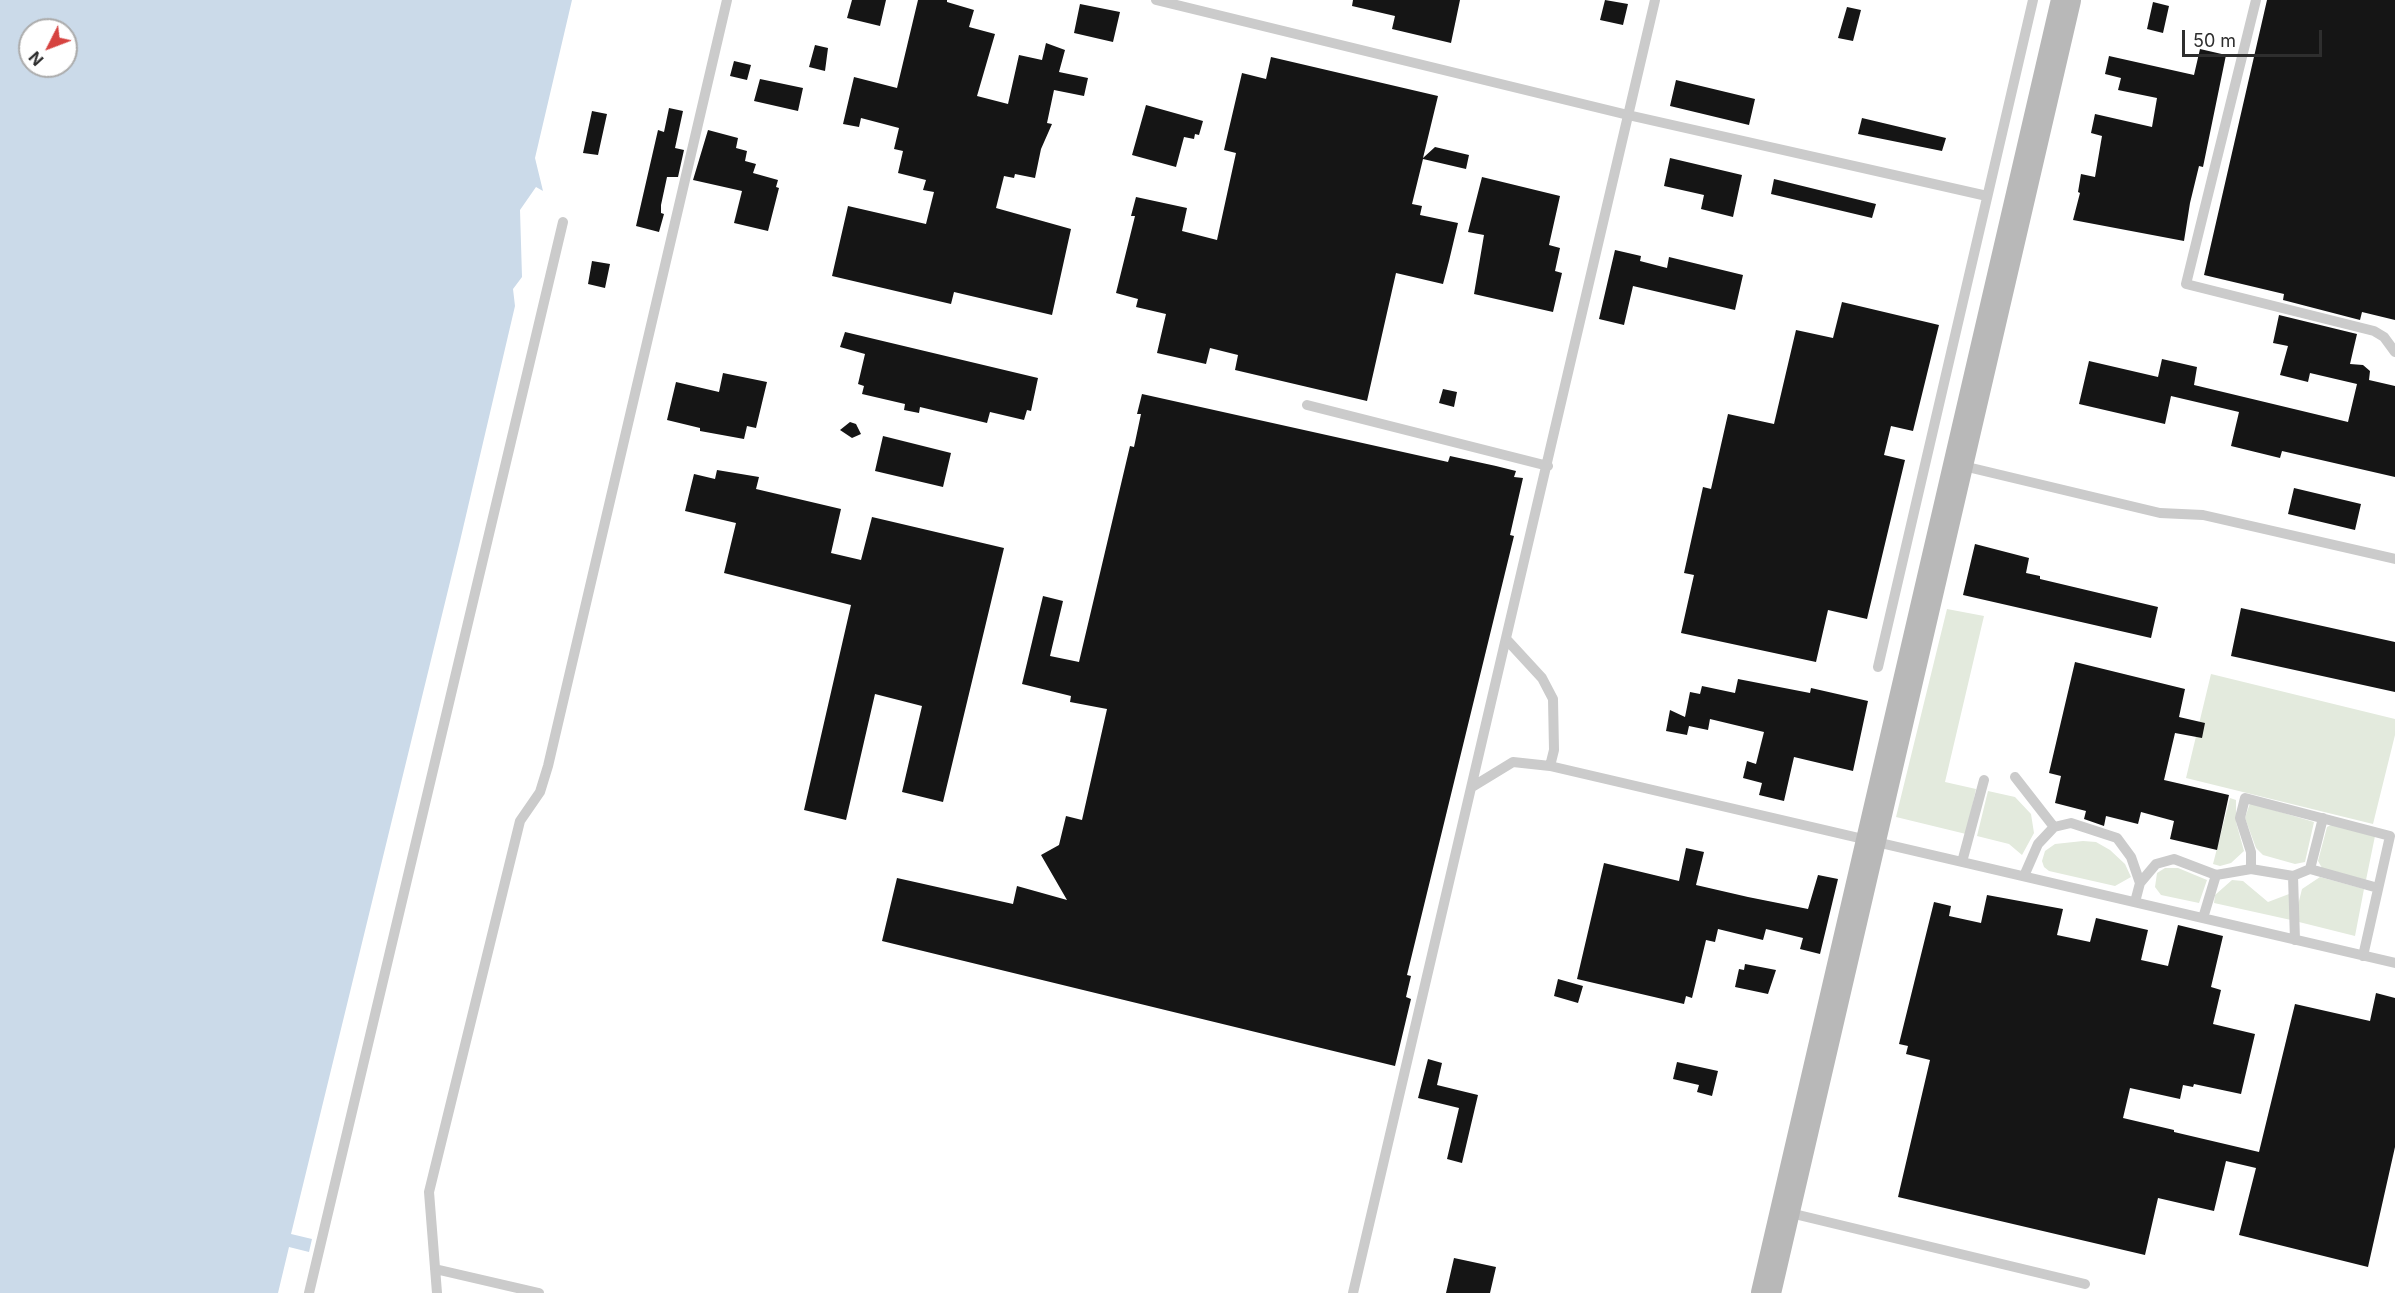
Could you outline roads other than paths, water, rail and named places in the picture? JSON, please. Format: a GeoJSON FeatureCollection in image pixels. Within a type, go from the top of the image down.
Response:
{"type":"FeatureCollection","features":[{"type":"Feature","properties":{"kind":"street"},"geometry":{"type":"LineString","coordinates":[[1766,1293],[1873,841],[2066,0]]}},
{"type":"Feature","properties":{"kind":"lane"},"geometry":{"type":"LineString","coordinates":[[437,1293],[429,1192],[520,821],[540,792],[548,766],[726,0]]}},
{"type":"Feature","properties":{"kind":"lane"},"geometry":{"type":"LineString","coordinates":[[1156,0],[1628,115],[1987,196]]}},
{"type":"Feature","properties":{"kind":"lane"},"geometry":{"type":"LineString","coordinates":[[1353,1293],[1655,0]]}},
{"type":"Feature","properties":{"kind":"lane"},"geometry":{"type":"LineString","coordinates":[[1878,667],[2033,0]]}},
{"type":"Feature","properties":{"kind":"lane"},"geometry":{"type":"LineString","coordinates":[[2256,0],[2186,284],[2374,331],[2384,337],[2395,352]]}},
{"type":"Feature","properties":{"kind":"lane"},"geometry":{"type":"LineString","coordinates":[[309,1293],[563,222]]}},
{"type":"Feature","properties":{"kind":"lane"},"geometry":{"type":"LineString","coordinates":[[1307,405],[1548,466]]}},
{"type":"Feature","properties":{"kind":"lane"},"geometry":{"type":"LineString","coordinates":[[1959,465],[2160,513],[2203,515],[2395,559]]}},
{"type":"Feature","properties":{"kind":"lane"},"geometry":{"type":"LineString","coordinates":[[1507,640],[1542,678],[1553,699],[1554,750],[1550,766]]}},
{"type":"Feature","properties":{"kind":"lane"},"geometry":{"type":"LineString","coordinates":[[1472,787],[1512,762],[1550,766],[2395,963]]}},
{"type":"Feature","properties":{"kind":"lane"},"geometry":{"type":"LineString","coordinates":[[2015,777],[2054,827]]}},
{"type":"Feature","properties":{"kind":"lane"},"geometry":{"type":"LineString","coordinates":[[1962,862],[1983,780]]}},
{"type":"Feature","properties":{"kind":"lane"},"geometry":{"type":"LineString","coordinates":[[2251,869],[2251,852],[2240,818],[2245,798],[2390,836],[2362,956]]}},
{"type":"Feature","properties":{"kind":"lane"},"geometry":{"type":"LineString","coordinates":[[2310,869],[2324,818]]}},
{"type":"Feature","properties":{"kind":"lane"},"geometry":{"type":"LineString","coordinates":[[2024,876],[2038,844],[2054,827],[2071,823],[2116,838],[2132,857],[2140,883]]}},
{"type":"Feature","properties":{"kind":"lane"},"geometry":{"type":"LineString","coordinates":[[2135,902],[2140,883],[2156,864],[2174,859],[2216,875],[2251,869],[2294,876],[2310,869],[2378,888]]}},
{"type":"Feature","properties":{"kind":"lane"},"geometry":{"type":"LineString","coordinates":[[2204,918],[2216,875]]}},
{"type":"Feature","properties":{"kind":"lane"},"geometry":{"type":"LineString","coordinates":[[2294,876],[2295,939]]}},
{"type":"Feature","properties":{"kind":"lane"},"geometry":{"type":"LineString","coordinates":[[1785,1212],[2085,1284]]}},
{"type":"Feature","properties":{"kind":"lane"},"geometry":{"type":"LineString","coordinates":[[435,1269],[539,1293]]}},
{"type":"Feature","properties":{"kind":"water"},"geometry":{"type":"Polygon","coordinates":[[[0,0],[572,0],[535,158],[543,191],[536,187],[520,210],[522,277],[513,289],[515,306],[460,541],[291,1234],[312,1239],[309,1252],[289,1247],[278,1293],[0,1293],[0,0]]]}}]}
